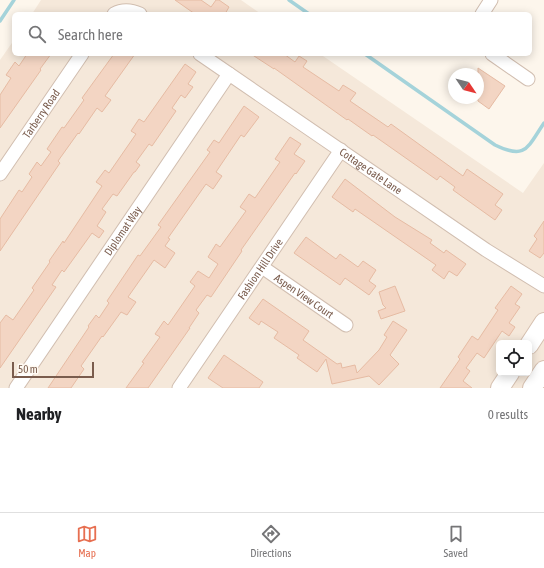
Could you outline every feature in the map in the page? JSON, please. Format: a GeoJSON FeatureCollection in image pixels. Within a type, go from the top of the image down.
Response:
{"type":"FeatureCollection","features":[{"type":"Feature","properties":{"kind":"main road"},"geometry":{"type":"LineString","coordinates":[[532,340],[544,322]]}},
{"type":"Feature","properties":{"kind":"main road"},"geometry":{"type":"LineString","coordinates":[[500,388],[508,376]]}},
{"type":"Feature","properties":{"kind":"street"},"geometry":{"type":"LineString","coordinates":[[483,12],[491,0]]}},
{"type":"Feature","properties":{"kind":"street"},"geometry":{"type":"LineString","coordinates":[[119,12],[131,10],[136,12]]}},
{"type":"Feature","properties":{"kind":"street","name":"Tarberry Road"},"geometry":{"type":"LineString","coordinates":[[0,174],[81,56]]}},
{"type":"Feature","properties":{"kind":"street","name":"Cottage Gate Lane"},"geometry":{"type":"LineString","coordinates":[[203,56],[486,250],[544,286]]}},
{"type":"Feature","properties":{"kind":"street"},"geometry":{"type":"LineString","coordinates":[[495,56],[528,79]]}},
{"type":"Feature","properties":{"kind":"street","name":"Diplomat Way"},"geometry":{"type":"LineString","coordinates":[[16,388],[229,74]]}},
{"type":"Feature","properties":{"kind":"street","name":"Fashion Hill Drive"},"geometry":{"type":"LineString","coordinates":[[179,388],[341,150]]}},
{"type":"Feature","properties":{"kind":"street","name":"Aspen View Court"},"geometry":{"type":"LineString","coordinates":[[262,267],[346,325]]}},
{"type":"Feature","properties":{"kind":"shaded area"},"geometry":{"type":"Polygon","coordinates":[[[41,0],[241,0],[258,12],[33,12],[41,0]]]}},
{"type":"Feature","properties":{"kind":"shaded area"},"geometry":{"type":"Polygon","coordinates":[[[12,43],[12,56],[323,56],[523,193],[544,163],[544,388],[0,388],[0,60],[12,43]]]}},
{"type":"Feature","properties":{"kind":"building"},"geometry":{"type":"Polygon","coordinates":[[[175,0],[201,0],[211,7],[216,0],[219,0],[229,7],[226,12],[192,12],[175,0]]]}},
{"type":"Feature","properties":{"kind":"building"},"geometry":{"type":"Polygon","coordinates":[[[26,56],[50,56],[0,128],[0,95],[11,78],[6,75],[15,62],[19,66],[26,56]]]}},
{"type":"Feature","properties":{"kind":"building"},"geometry":{"type":"Polygon","coordinates":[[[113,56],[134,56],[105,96],[111,100],[102,112],[97,108],[79,134],[78,133],[58,161],[60,163],[0,251],[0,219],[19,190],[22,192],[32,177],[29,174],[37,162],[41,166],[51,152],[47,149],[62,127],[64,128],[84,100],[82,98],[113,56]]]}},
{"type":"Feature","properties":{"kind":"building"},"geometry":{"type":"Polygon","coordinates":[[[254,56],[287,56],[295,62],[299,56],[307,61],[303,67],[339,91],[343,85],[356,93],[350,101],[388,127],[391,124],[463,176],[467,169],[503,194],[495,205],[502,210],[495,220],[453,190],[455,187],[440,176],[437,180],[254,56]]]}},
{"type":"Feature","properties":{"kind":"building"},"geometry":{"type":"Polygon","coordinates":[[[185,64],[196,72],[188,84],[193,87],[185,98],[181,95],[172,108],[176,111],[152,146],[149,144],[136,162],[140,165],[117,196],[113,194],[102,209],[106,212],[97,226],[104,231],[99,238],[92,233],[64,272],[62,270],[52,285],[56,287],[0,368],[0,323],[6,315],[13,320],[34,290],[32,288],[50,262],[49,261],[63,241],[64,243],[102,186],[96,182],[105,170],[109,173],[136,134],[131,131],[139,119],[144,122],[185,64]]]}},
{"type":"Feature","properties":{"kind":"building"},"geometry":{"type":"Polygon","coordinates":[[[484,72],[505,86],[489,109],[482,104],[484,104],[484,72]]]}},
{"type":"Feature","properties":{"kind":"building"},"geometry":{"type":"Polygon","coordinates":[[[244,106],[259,117],[244,137],[241,135],[216,172],[222,176],[213,189],[206,184],[168,238],[170,239],[165,246],[175,253],[165,268],[154,260],[128,297],[136,302],[127,315],[121,312],[103,337],[102,336],[81,366],[84,369],[71,388],[48,388],[89,327],[88,326],[96,315],[99,318],[109,303],[107,301],[138,255],[140,256],[161,227],[158,225],[210,152],[207,150],[214,140],[219,143],[244,106]]]}},
{"type":"Feature","properties":{"kind":"building"},"geometry":{"type":"Polygon","coordinates":[[[290,137],[301,144],[294,154],[305,161],[241,250],[242,251],[211,297],[207,295],[196,310],[199,313],[190,328],[148,388],[126,388],[160,337],[155,334],[164,321],[168,325],[195,286],[190,282],[198,271],[209,278],[218,264],[208,257],[216,244],[220,247],[246,211],[240,207],[249,194],[255,198],[280,162],[275,159],[290,137]]]}},
{"type":"Feature","properties":{"kind":"building"},"geometry":{"type":"Polygon","coordinates":[[[345,179],[395,217],[432,240],[430,243],[444,253],[446,250],[466,264],[457,276],[449,271],[444,279],[432,270],[436,265],[355,209],[353,212],[332,197],[345,179]]]}},
{"type":"Feature","properties":{"kind":"building"},"geometry":{"type":"Polygon","coordinates":[[[544,221],[544,253],[540,258],[529,251],[537,239],[534,236],[544,221]]]}},
{"type":"Feature","properties":{"kind":"building"},"geometry":{"type":"Polygon","coordinates":[[[306,237],[336,259],[340,254],[358,267],[363,261],[376,270],[369,281],[376,286],[369,295],[345,278],[340,285],[294,253],[306,237]]]}},
{"type":"Feature","properties":{"kind":"building"},"geometry":{"type":"Polygon","coordinates":[[[395,286],[405,311],[381,319],[378,311],[386,308],[383,305],[379,292],[395,286]]]}},
{"type":"Feature","properties":{"kind":"building"},"geometry":{"type":"Polygon","coordinates":[[[511,286],[522,294],[515,304],[520,307],[509,323],[515,327],[509,336],[502,331],[484,358],[477,353],[466,368],[470,371],[463,381],[472,388],[440,388],[460,359],[458,357],[472,336],[478,340],[498,310],[495,308],[511,286]]]}},
{"type":"Feature","properties":{"kind":"building"},"geometry":{"type":"Polygon","coordinates":[[[263,299],[309,331],[303,340],[337,364],[341,363],[342,368],[355,365],[357,373],[379,350],[387,337],[384,335],[393,321],[407,330],[390,355],[399,364],[379,385],[369,376],[332,384],[326,359],[317,372],[297,358],[299,355],[274,338],[278,332],[261,321],[259,325],[249,318],[263,299]]]}},
{"type":"Feature","properties":{"kind":"building"},"geometry":{"type":"Polygon","coordinates":[[[224,355],[263,382],[259,388],[223,388],[208,378],[224,355]]]}},
{"type":"Feature","properties":{"kind":"waterway"},"geometry":{"type":"LineString","coordinates":[[0,21],[14,0]]}},
{"type":"Feature","properties":{"kind":"waterway"},"geometry":{"type":"LineString","coordinates":[[289,0],[306,12]]}},
{"type":"Feature","properties":{"kind":"waterway"},"geometry":{"type":"LineString","coordinates":[[368,56],[495,145],[505,149],[513,151],[525,149],[534,139],[544,123]]}}]}
